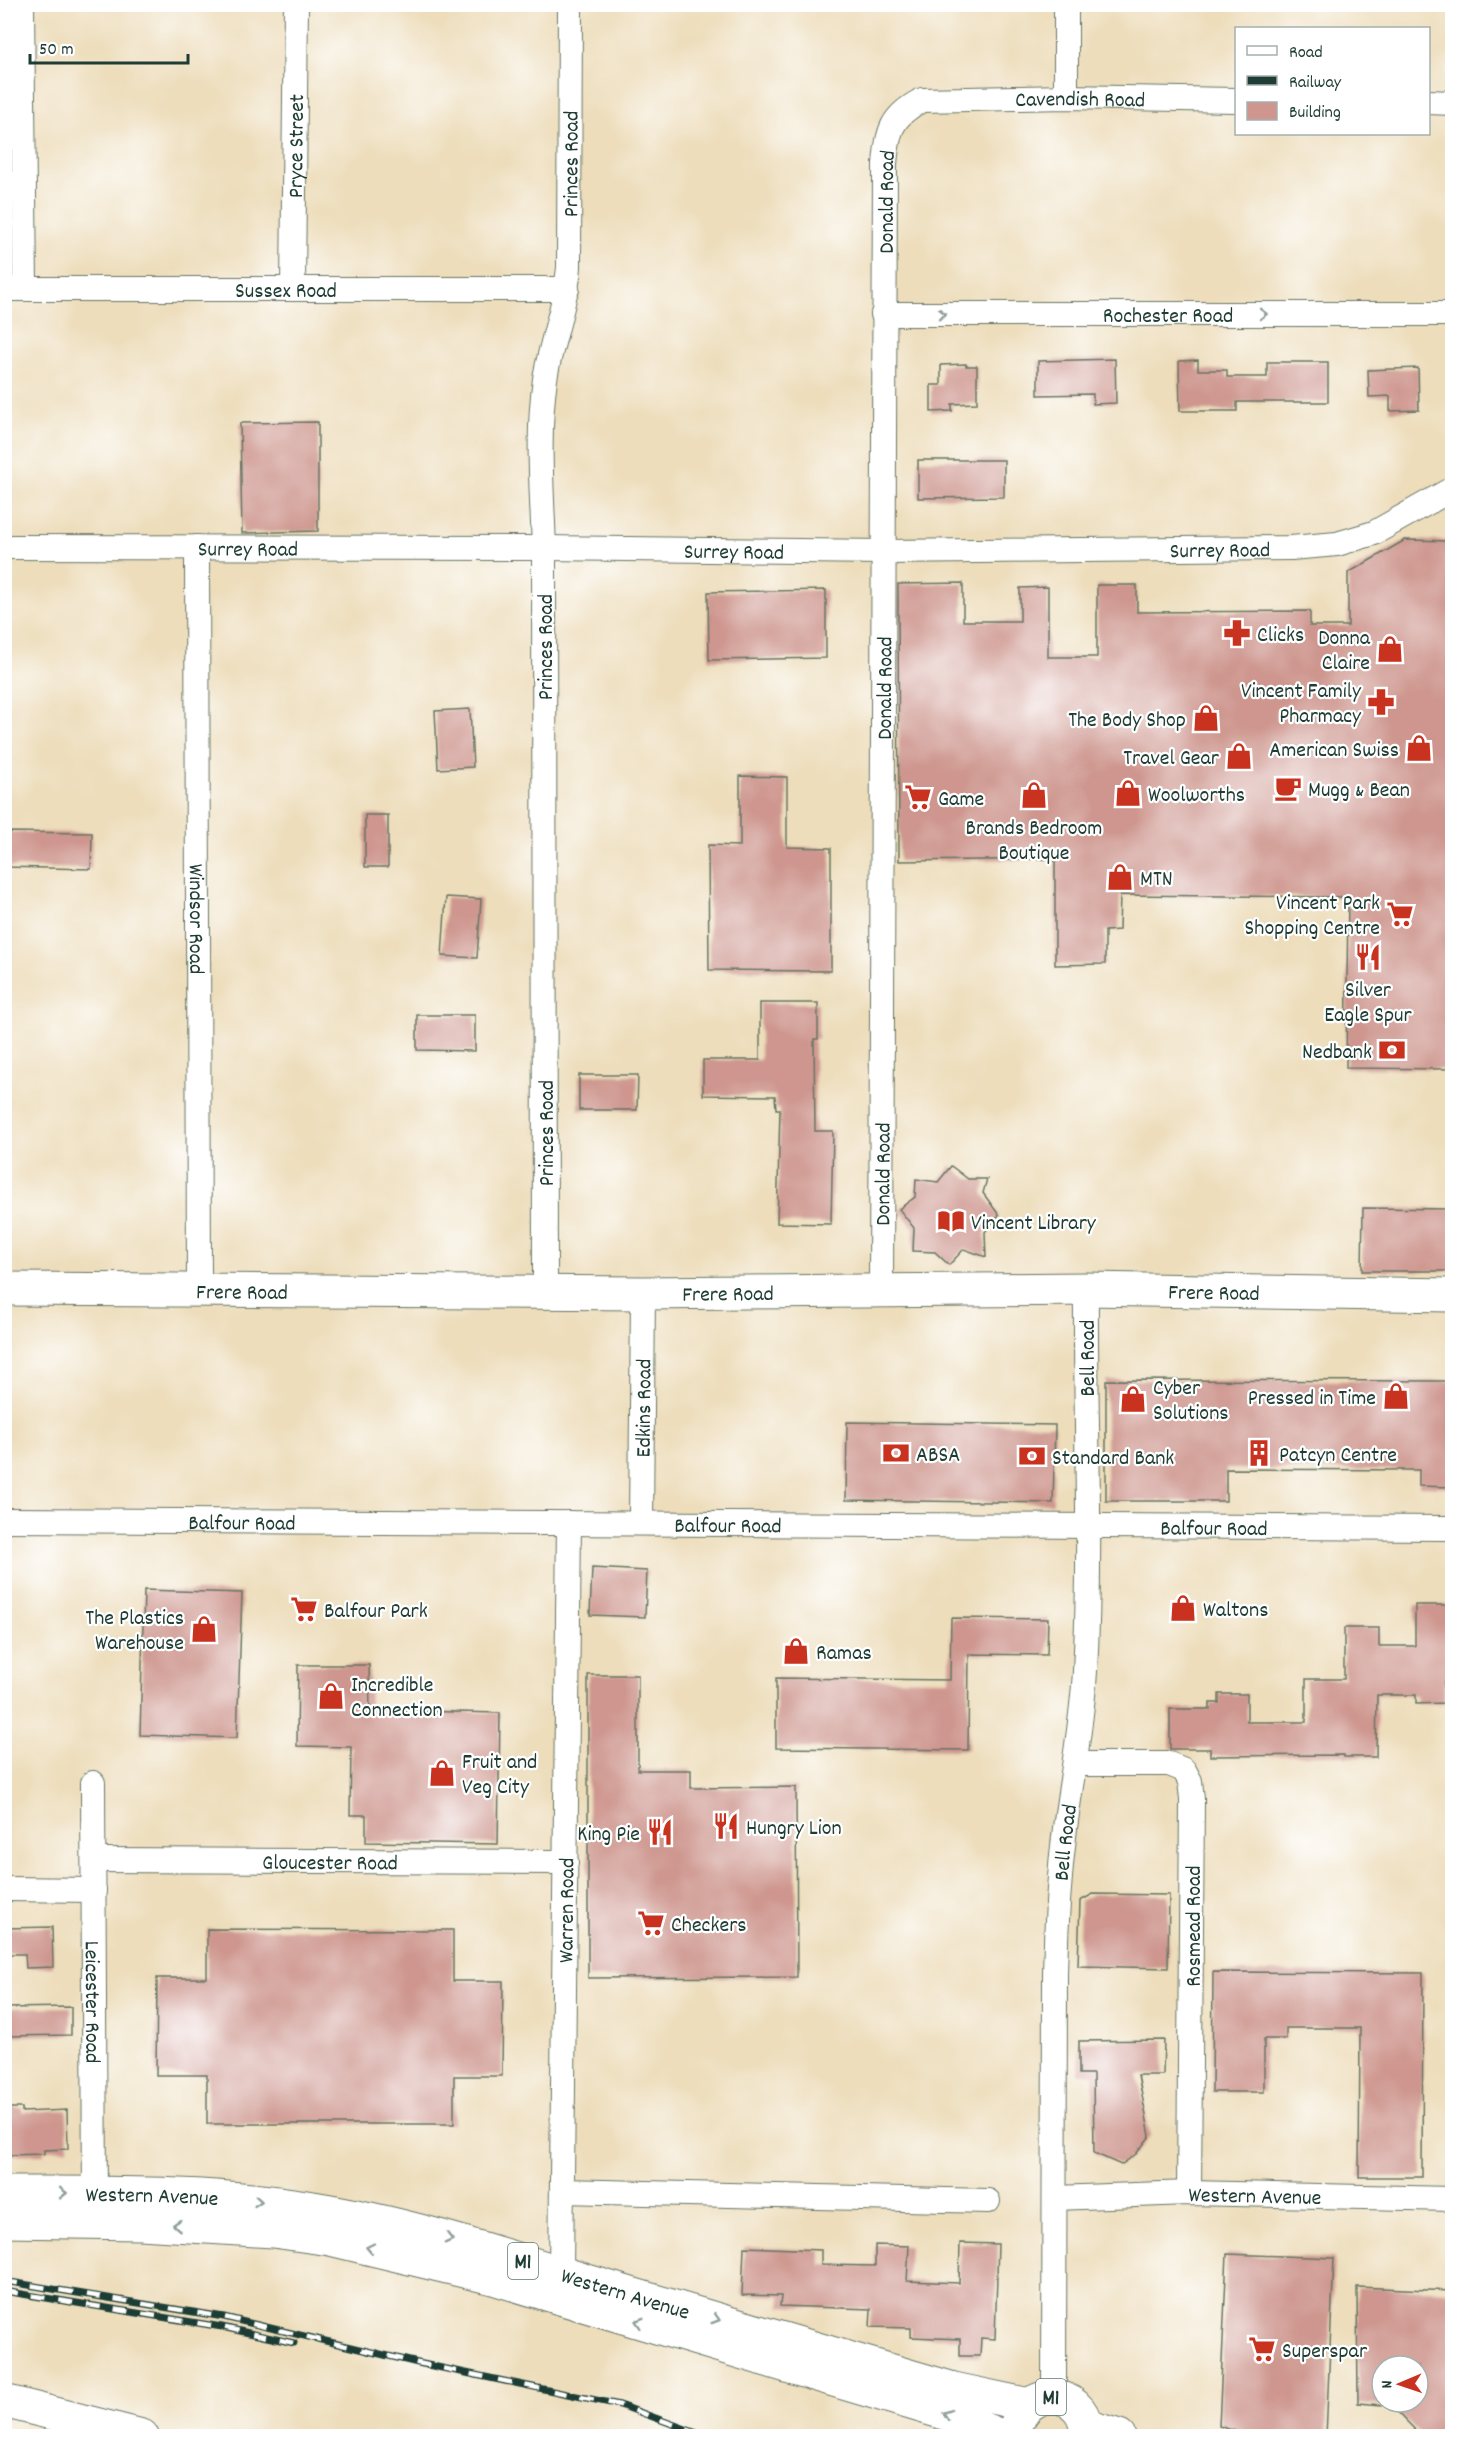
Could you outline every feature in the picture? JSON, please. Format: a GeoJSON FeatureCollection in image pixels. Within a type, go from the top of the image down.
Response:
{"type":"FeatureCollection","features":[{"type":"Feature","properties":{"kind":"main road","name":"Frere Road"},"geometry":{"type":"LineString","coordinates":[[4,1289],[545,1293],[1086,1289],[1452,1295]]}},
{"type":"Feature","properties":{"kind":"main road","name":"Western Avenue"},"geometry":{"type":"LineString","coordinates":[[4,2193],[95,2208],[330,2239],[453,2268],[559,2285],[943,2386],[1074,2405],[1081,2413],[1086,2431]]}},
{"type":"Feature","properties":{"kind":"main road","name":"Western Avenue"},"geometry":{"type":"LineString","coordinates":[[4,2221],[95,2208]]}},
{"type":"Feature","properties":{"kind":"main road","name":"Western Avenue"},"geometry":{"type":"LineString","coordinates":[[559,2285],[944,2413],[1001,2436]]}},
{"type":"Feature","properties":{"kind":"main road"},"geometry":{"type":"LineString","coordinates":[[4,2401],[90,2430],[142,2436]]}},
{"type":"Feature","properties":{"kind":"main road","name":"M1"},"geometry":{"type":"LineString","coordinates":[[1017,2436],[1018,2422],[1041,2401]]}},
{"type":"Feature","properties":{"kind":"main road","name":"M1"},"geometry":{"type":"LineString","coordinates":[[1086,2431],[1119,2436]]}},
{"type":"Feature","properties":{"kind":"street"},"geometry":{"type":"LineString","coordinates":[[15,289],[22,4]]}},
{"type":"Feature","properties":{"kind":"street","name":"Pryce Street"},"geometry":{"type":"LineString","coordinates":[[293,287],[296,4]]}},
{"type":"Feature","properties":{"kind":"street","name":"Princes Road"},"geometry":{"type":"LineString","coordinates":[[545,1293],[543,548],[540,432],[545,381],[567,289],[569,267],[570,4]]}},
{"type":"Feature","properties":{"kind":"street"},"geometry":{"type":"LineString","coordinates":[[1066,4],[1066,97]]}},
{"type":"Feature","properties":{"kind":"street","name":"Cavendish Road"},"geometry":{"type":"LineString","coordinates":[[922,100],[1066,97],[1235,100]]}},
{"type":"Feature","properties":{"kind":"street","name":"Donald Road"},"geometry":{"type":"LineString","coordinates":[[881,1291],[883,314],[887,140],[894,121],[899,115],[922,100]]}},
{"type":"Feature","properties":{"kind":"street"},"geometry":{"type":"LineString","coordinates":[[1430,102],[1452,103]]}},
{"type":"Feature","properties":{"kind":"street","name":"Sussex Road"},"geometry":{"type":"LineString","coordinates":[[15,289],[293,287],[567,289]]}},
{"type":"Feature","properties":{"kind":"street","name":"Rochester Road"},"geometry":{"type":"LineString","coordinates":[[883,314],[1452,314]]}},
{"type":"Feature","properties":{"kind":"street","name":"Surrey Road"},"geometry":{"type":"LineString","coordinates":[[4,547],[543,548],[884,552],[1291,548],[1337,544],[1374,533],[1452,489]]}},
{"type":"Feature","properties":{"kind":"street","name":"Windsor Road"},"geometry":{"type":"LineString","coordinates":[[197,547],[199,1289]]}},
{"type":"Feature","properties":{"kind":"street","name":"Bell Road"},"geometry":{"type":"LineString","coordinates":[[1041,2401],[1055,2198],[1057,1905],[1065,1827],[1082,1720],[1085,1667],[1086,1289]]}},
{"type":"Feature","properties":{"kind":"street","name":"Edkins Road"},"geometry":{"type":"LineString","coordinates":[[641,1522],[643,1293]]}},
{"type":"Feature","properties":{"kind":"street","name":"Balfour Road"},"geometry":{"type":"LineString","coordinates":[[4,1520],[1452,1528]]}},
{"type":"Feature","properties":{"kind":"street","name":"Warren Road"},"geometry":{"type":"LineString","coordinates":[[559,2285],[566,1862],[568,1523]]}},
{"type":"Feature","properties":{"kind":"street","name":"Rosmead Road"},"geometry":{"type":"LineString","coordinates":[[1076,1764],[1169,1764],[1184,1770],[1190,1781],[1192,1810],[1189,2193]]}},
{"type":"Feature","properties":{"kind":"street","name":"Leicester Road"},"geometry":{"type":"LineString","coordinates":[[93,1783],[95,2208]]}},
{"type":"Feature","properties":{"kind":"street","name":"Gloucester Road"},"geometry":{"type":"LineString","coordinates":[[94,1860],[566,1862]]}},
{"type":"Feature","properties":{"kind":"street"},"geometry":{"type":"LineString","coordinates":[[4,1889],[94,1890]]}},
{"type":"Feature","properties":{"kind":"street"},"geometry":{"type":"LineString","coordinates":[[562,2191],[988,2201]]}},
{"type":"Feature","properties":{"kind":"street","name":"Western Avenue"},"geometry":{"type":"LineString","coordinates":[[1055,2198],[1189,2193],[1452,2199]]}},
{"type":"Feature","properties":{"kind":"building"},"geometry":{"type":"Polygon","coordinates":[[[1115,359],[1116,403],[1093,404],[1093,394],[1038,395],[1038,361],[1115,359]]]}},
{"type":"Feature","properties":{"kind":"building"},"geometry":{"type":"Polygon","coordinates":[[[1198,360],[1198,370],[1227,370],[1227,377],[1267,377],[1267,362],[1328,362],[1328,402],[1237,402],[1237,411],[1180,411],[1179,361],[1198,360]]]}},
{"type":"Feature","properties":{"kind":"building"},"geometry":{"type":"Polygon","coordinates":[[[966,364],[966,366],[977,366],[977,403],[952,404],[952,411],[931,412],[931,385],[941,385],[941,365],[966,364]]]}},
{"type":"Feature","properties":{"kind":"building"},"geometry":{"type":"Polygon","coordinates":[[[1418,368],[1419,410],[1390,411],[1390,396],[1369,397],[1368,370],[1418,368]]]}},
{"type":"Feature","properties":{"kind":"building"},"geometry":{"type":"Polygon","coordinates":[[[318,422],[318,531],[242,533],[240,423],[318,422]]]}},
{"type":"Feature","properties":{"kind":"building"},"geometry":{"type":"Polygon","coordinates":[[[918,460],[1004,460],[1004,497],[918,498],[918,460]]]}},
{"type":"Feature","properties":{"kind":"building","name":"Vincent Park Shopping Centre"},"geometry":{"type":"Polygon","coordinates":[[[1405,540],[1452,541],[1452,1069],[1346,1068],[1348,897],[1120,895],[1119,930],[1105,931],[1105,964],[1055,965],[1055,859],[899,861],[898,584],[963,583],[963,621],[1020,621],[1020,588],[1048,587],[1048,657],[1097,657],[1097,585],[1137,585],[1137,612],[1310,611],[1310,626],[1348,626],[1348,573],[1405,540]]]}},
{"type":"Feature","properties":{"kind":"building"},"geometry":{"type":"Polygon","coordinates":[[[826,590],[826,658],[709,660],[708,592],[826,590]]]}},
{"type":"Feature","properties":{"kind":"building"},"geometry":{"type":"Polygon","coordinates":[[[470,709],[473,767],[438,769],[435,711],[470,709]]]}},
{"type":"Feature","properties":{"kind":"building"},"geometry":{"type":"Polygon","coordinates":[[[740,776],[787,777],[787,847],[831,848],[831,971],[709,970],[708,845],[740,846],[740,776]]]}},
{"type":"Feature","properties":{"kind":"building"},"geometry":{"type":"Polygon","coordinates":[[[365,815],[388,815],[388,867],[365,867],[365,815]]]}},
{"type":"Feature","properties":{"kind":"building"},"geometry":{"type":"Polygon","coordinates":[[[4,832],[92,833],[91,869],[4,867],[4,832]]]}},
{"type":"Feature","properties":{"kind":"building"},"geometry":{"type":"Polygon","coordinates":[[[446,897],[481,899],[477,958],[442,956],[446,897]]]}},
{"type":"Feature","properties":{"kind":"building"},"geometry":{"type":"Polygon","coordinates":[[[760,1003],[818,1003],[818,1039],[814,1039],[815,1131],[833,1131],[831,1224],[777,1223],[780,1109],[776,1109],[775,1096],[703,1095],[703,1060],[760,1060],[760,1003]]]}},
{"type":"Feature","properties":{"kind":"building"},"geometry":{"type":"Polygon","coordinates":[[[417,1015],[475,1015],[475,1051],[417,1050],[417,1015]]]}},
{"type":"Feature","properties":{"kind":"building"},"geometry":{"type":"Polygon","coordinates":[[[579,1075],[638,1075],[637,1110],[579,1110],[579,1075]]]}},
{"type":"Feature","properties":{"kind":"building","name":"Vincent Library"},"geometry":{"type":"Polygon","coordinates":[[[951,1166],[968,1179],[987,1179],[983,1193],[999,1215],[985,1232],[986,1257],[964,1249],[949,1265],[935,1252],[913,1251],[914,1228],[899,1209],[915,1197],[916,1179],[938,1182],[951,1166]]]}},
{"type":"Feature","properties":{"kind":"building"},"geometry":{"type":"Polygon","coordinates":[[[1363,1208],[1452,1209],[1452,1271],[1362,1271],[1363,1208]]]}},
{"type":"Feature","properties":{"kind":"building","name":"Patcyn Centre"},"geometry":{"type":"Polygon","coordinates":[[[1106,1380],[1452,1381],[1452,1487],[1419,1486],[1419,1470],[1226,1469],[1226,1501],[1106,1501],[1106,1380]]]}},
{"type":"Feature","properties":{"kind":"building"},"geometry":{"type":"Polygon","coordinates":[[[847,1422],[1055,1425],[1053,1503],[846,1500],[847,1422]]]}},
{"type":"Feature","properties":{"kind":"building"},"geometry":{"type":"Polygon","coordinates":[[[592,1568],[647,1571],[645,1617],[590,1615],[592,1568]]]}},
{"type":"Feature","properties":{"kind":"building"},"geometry":{"type":"Polygon","coordinates":[[[144,1590],[242,1593],[237,1738],[140,1735],[144,1590]]]}},
{"type":"Feature","properties":{"kind":"building"},"geometry":{"type":"Polygon","coordinates":[[[1415,1605],[1452,1605],[1452,1682],[1444,1682],[1444,1703],[1416,1704],[1416,1695],[1377,1695],[1376,1757],[1344,1757],[1344,1755],[1210,1756],[1210,1749],[1170,1749],[1170,1709],[1210,1709],[1210,1703],[1219,1703],[1219,1694],[1247,1694],[1247,1722],[1306,1722],[1306,1679],[1344,1679],[1344,1628],[1379,1628],[1379,1646],[1415,1646],[1415,1605]]]}},
{"type":"Feature","properties":{"kind":"building"},"geometry":{"type":"Polygon","coordinates":[[[951,1618],[1048,1619],[1047,1655],[969,1654],[968,1750],[776,1748],[776,1678],[950,1680],[951,1618]]]}},
{"type":"Feature","properties":{"kind":"building"},"geometry":{"type":"Polygon","coordinates":[[[298,1665],[369,1665],[370,1710],[500,1713],[498,1844],[366,1842],[366,1815],[350,1815],[351,1747],[297,1746],[298,1665]]]}},
{"type":"Feature","properties":{"kind":"building"},"geometry":{"type":"Polygon","coordinates":[[[588,1675],[638,1675],[638,1770],[691,1770],[691,1788],[796,1787],[797,1977],[588,1978],[588,1675]]]}},
{"type":"Feature","properties":{"kind":"building"},"geometry":{"type":"Polygon","coordinates":[[[1093,1894],[1169,1895],[1168,1968],[1078,1966],[1080,1901],[1093,1894]]]}},
{"type":"Feature","properties":{"kind":"building"},"geometry":{"type":"Polygon","coordinates":[[[52,1927],[53,1967],[26,1968],[25,1954],[5,1954],[5,1928],[52,1927]]]}},
{"type":"Feature","properties":{"kind":"building"},"geometry":{"type":"Polygon","coordinates":[[[207,1929],[453,1930],[453,1981],[503,1981],[502,2076],[454,2076],[454,2124],[207,2124],[207,2075],[156,2075],[157,1978],[207,1978],[207,1929]]]}},
{"type":"Feature","properties":{"kind":"building"},"geometry":{"type":"Polygon","coordinates":[[[1213,1972],[1423,1973],[1422,2177],[1359,2177],[1360,2028],[1286,2028],[1286,2039],[1264,2039],[1264,2092],[1212,2092],[1213,1972]]]}},
{"type":"Feature","properties":{"kind":"building"},"geometry":{"type":"Polygon","coordinates":[[[71,2007],[71,2035],[4,2036],[4,2008],[71,2007]]]}},
{"type":"Feature","properties":{"kind":"building"},"geometry":{"type":"Polygon","coordinates":[[[1164,2040],[1163,2075],[1138,2075],[1150,2136],[1136,2154],[1121,2165],[1094,2153],[1093,2074],[1079,2074],[1079,2041],[1164,2040]]]}},
{"type":"Feature","properties":{"kind":"building"},"geometry":{"type":"Polygon","coordinates":[[[4,2108],[22,2108],[22,2112],[67,2110],[68,2149],[44,2150],[44,2154],[4,2155],[4,2108]]]}},
{"type":"Feature","properties":{"kind":"building"},"geometry":{"type":"Polygon","coordinates":[[[960,2243],[998,2244],[995,2339],[981,2338],[980,2356],[960,2356],[960,2339],[911,2337],[911,2328],[870,2327],[871,2309],[780,2306],[781,2296],[742,2295],[744,2247],[821,2250],[821,2265],[875,2266],[875,2245],[909,2246],[907,2281],[959,2283],[960,2243]]]}},
{"type":"Feature","properties":{"kind":"building"},"geometry":{"type":"Polygon","coordinates":[[[1227,2254],[1334,2258],[1326,2436],[1251,2436],[1219,2426],[1227,2254]]]}},
{"type":"Feature","properties":{"kind":"building"},"geometry":{"type":"Polygon","coordinates":[[[1357,2287],[1452,2291],[1452,2436],[1421,2436],[1400,2414],[1430,2414],[1430,2354],[1370,2354],[1370,2404],[1358,2403],[1357,2287]]]}},
{"type":"Feature","properties":{"kind":"railway"},"geometry":{"type":"LineString","coordinates":[[4,2281],[224,2317],[418,2363],[620,2405],[705,2436]]}},
{"type":"Feature","properties":{"kind":"railway"},"geometry":{"type":"LineString","coordinates":[[4,2291],[222,2327],[294,2343]]}},
{"type":"Feature","properties":{"kind":"place","name":"Clicks"},"geometry":{"type":"Point","coordinates":[1237,633]}},
{"type":"Feature","properties":{"kind":"place","name":"Donna Claire"},"geometry":{"type":"Point","coordinates":[1390,649]}},
{"type":"Feature","properties":{"kind":"place","name":"Vincent Family Pharmacy"},"geometry":{"type":"Point","coordinates":[1381,702]}},
{"type":"Feature","properties":{"kind":"place","name":"The Body Shop"},"geometry":{"type":"Point","coordinates":[1206,718]}},
{"type":"Feature","properties":{"kind":"place","name":"American Swiss"},"geometry":{"type":"Point","coordinates":[1419,748]}},
{"type":"Feature","properties":{"kind":"place","name":"Travel Gear"},"geometry":{"type":"Point","coordinates":[1239,756]}},
{"type":"Feature","properties":{"kind":"place","name":"Mugg & Bean"},"geometry":{"type":"Point","coordinates":[1288,788]}},
{"type":"Feature","properties":{"kind":"place","name":"Woolworths"},"geometry":{"type":"Point","coordinates":[1128,793]}},
{"type":"Feature","properties":{"kind":"place","name":"Brands Bedroom Boutique"},"geometry":{"type":"Point","coordinates":[1034,795]}},
{"type":"Feature","properties":{"kind":"place","name":"Game"},"geometry":{"type":"Point","coordinates":[918,797]}},
{"type":"Feature","properties":{"kind":"place","name":"MTN"},"geometry":{"type":"Point","coordinates":[1120,877]}},
{"type":"Feature","properties":{"kind":"place","name":"Vincent Park Shopping Centre"},"geometry":{"type":"Point","coordinates":[1400,914]}},
{"type":"Feature","properties":{"kind":"place","name":"Silver Eagle Spur"},"geometry":{"type":"Point","coordinates":[1368,957]}},
{"type":"Feature","properties":{"kind":"place","name":"Nedbank"},"geometry":{"type":"Point","coordinates":[1392,1050]}},
{"type":"Feature","properties":{"kind":"place","name":"Vincent Library"},"geometry":{"type":"Point","coordinates":[951,1221]}},
{"type":"Feature","properties":{"kind":"place","name":"Pressed in Time"},"geometry":{"type":"Point","coordinates":[1396,1396]}},
{"type":"Feature","properties":{"kind":"place","name":"Cyber Solutions"},"geometry":{"type":"Point","coordinates":[1133,1399]}},
{"type":"Feature","properties":{"kind":"place","name":"ABSA"},"geometry":{"type":"Point","coordinates":[896,1453]}},
{"type":"Feature","properties":{"kind":"place","name":"Patcyn Centre"},"geometry":{"type":"Point","coordinates":[1259,1453]}},
{"type":"Feature","properties":{"kind":"place","name":"Standard Bank"},"geometry":{"type":"Point","coordinates":[1032,1456]}},
{"type":"Feature","properties":{"kind":"place","name":"Waltons"},"geometry":{"type":"Point","coordinates":[1183,1608]}},
{"type":"Feature","properties":{"kind":"place","name":"Balfour Park"},"geometry":{"type":"Point","coordinates":[304,1609]}},
{"type":"Feature","properties":{"kind":"place","name":"The Plastics Warehouse"},"geometry":{"type":"Point","coordinates":[204,1629]}},
{"type":"Feature","properties":{"kind":"place","name":"Ramas"},"geometry":{"type":"Point","coordinates":[796,1651]}},
{"type":"Feature","properties":{"kind":"place","name":"Incredible Connection"},"geometry":{"type":"Point","coordinates":[331,1696]}},
{"type":"Feature","properties":{"kind":"place","name":"Fruit and Veg City"},"geometry":{"type":"Point","coordinates":[442,1773]}},
{"type":"Feature","properties":{"kind":"place","name":"Hungry Lion"},"geometry":{"type":"Point","coordinates":[726,1826]}},
{"type":"Feature","properties":{"kind":"place","name":"King Pie"},"geometry":{"type":"Point","coordinates":[660,1832]}},
{"type":"Feature","properties":{"kind":"place","name":"Checkers"},"geometry":{"type":"Point","coordinates":[651,1923]}},
{"type":"Feature","properties":{"kind":"place","name":"Superspar"},"geometry":{"type":"Point","coordinates":[1262,2349]}}]}
